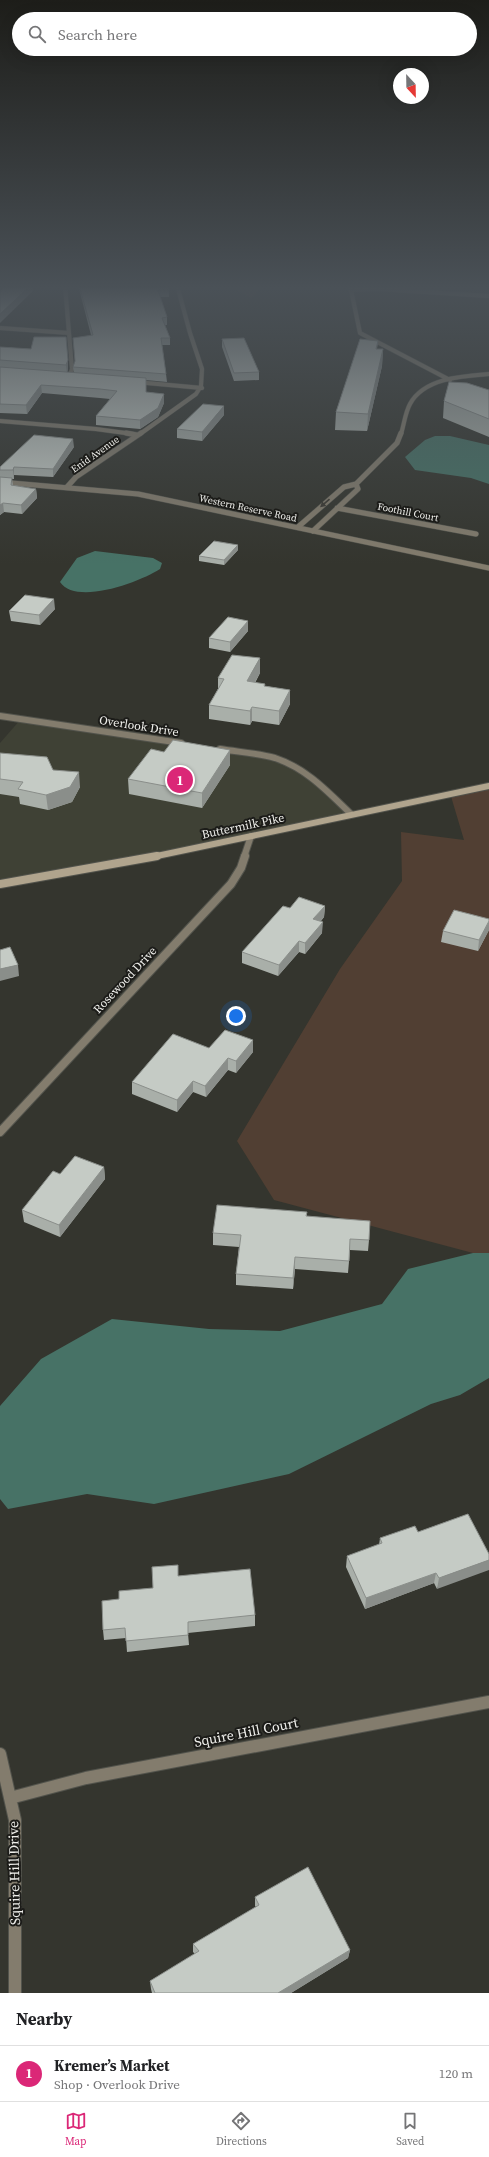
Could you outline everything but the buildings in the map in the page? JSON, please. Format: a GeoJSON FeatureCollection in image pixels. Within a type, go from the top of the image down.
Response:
{"type":"FeatureCollection","features":[{"type":"Feature","properties":{"kind":"main road","name":"Buttermilk Pike"},"geometry":{"type":"LineString","coordinates":[[0,884],[125,862],[489,786]]}},
{"type":"Feature","properties":{"kind":"street"},"geometry":{"type":"LineString","coordinates":[[134,382],[202,388],[203,378]]}},
{"type":"Feature","properties":{"kind":"street"},"geometry":{"type":"LineString","coordinates":[[446,378],[450,380]]}},
{"type":"Feature","properties":{"kind":"street"},"geometry":{"type":"LineString","coordinates":[[298,527],[344,487],[356,484],[397,443],[402,435],[409,405],[416,394],[430,386],[463,378]]}},
{"type":"Feature","properties":{"kind":"street","name":"Enid Avenue"},"geometry":{"type":"LineString","coordinates":[[67,487],[76,477],[114,453],[196,394],[202,388]]}},
{"type":"Feature","properties":{"kind":"street"},"geometry":{"type":"LineString","coordinates":[[0,421],[96,429],[137,435]]}},
{"type":"Feature","properties":{"kind":"street","name":"Western Reserve Road"},"geometry":{"type":"LineString","coordinates":[[0,482],[138,494],[489,568]]}},
{"type":"Feature","properties":{"kind":"street"},"geometry":{"type":"LineString","coordinates":[[313,530],[358,489],[356,484]]}},
{"type":"Feature","properties":{"kind":"street","name":"Foothill Court"},"geometry":{"type":"LineString","coordinates":[[337,508],[476,534]]}},
{"type":"Feature","properties":{"kind":"street","name":"Overlook Drive"},"geometry":{"type":"LineString","coordinates":[[0,716],[191,745]]}},
{"type":"Feature","properties":{"kind":"street"},"geometry":{"type":"LineString","coordinates":[[215,748],[270,757],[290,764],[313,778],[351,814]]}},
{"type":"Feature","properties":{"kind":"street","name":"Rosewood Drive"},"geometry":{"type":"LineString","coordinates":[[0,1132],[231,884],[241,868],[251,836]]}},
{"type":"Feature","properties":{"kind":"street","name":"Squire Hill Court"},"geometry":{"type":"LineString","coordinates":[[10,1798],[86,1778],[489,1702]]}},
{"type":"Feature","properties":{"kind":"street","name":"Squire Hill Drive"},"geometry":{"type":"LineString","coordinates":[[0,1754],[15,1820],[15,1993]]}},
{"type":"Feature","properties":{"kind":"shaded area"},"geometry":{"type":"Polygon","coordinates":[[[21,719],[270,757],[290,764],[351,814],[251,836],[0,884],[0,743],[21,719]]]}},
{"type":"Feature","properties":{"kind":"shaded area"},"geometry":{"type":"Polygon","coordinates":[[[489,786],[489,1253],[473,1253],[274,1200],[237,1141],[340,969],[402,881],[401,832],[464,840],[450,793],[489,786]]]}},
{"type":"Feature","properties":{"kind":"water"},"geometry":{"type":"Polygon","coordinates":[[[435,436],[450,436],[489,445],[489,484],[471,478],[415,470],[405,457],[425,440],[435,436]]]}},
{"type":"Feature","properties":{"kind":"water"},"geometry":{"type":"Polygon","coordinates":[[[95,551],[153,558],[162,563],[160,569],[138,580],[124,585],[93,592],[80,592],[68,589],[60,582],[77,558],[95,551]]]}},
{"type":"Feature","properties":{"kind":"water"},"geometry":{"type":"Polygon","coordinates":[[[473,1253],[489,1253],[489,1378],[460,1395],[431,1404],[289,1474],[154,1504],[87,1494],[8,1509],[0,1499],[0,1406],[41,1359],[112,1319],[209,1329],[280,1331],[382,1304],[408,1269],[473,1253]]]}},
{"type":"Feature","properties":{"kind":"place","name":"Kremer’s Market"},"geometry":{"type":"Point","coordinates":[180,780]}}]}
